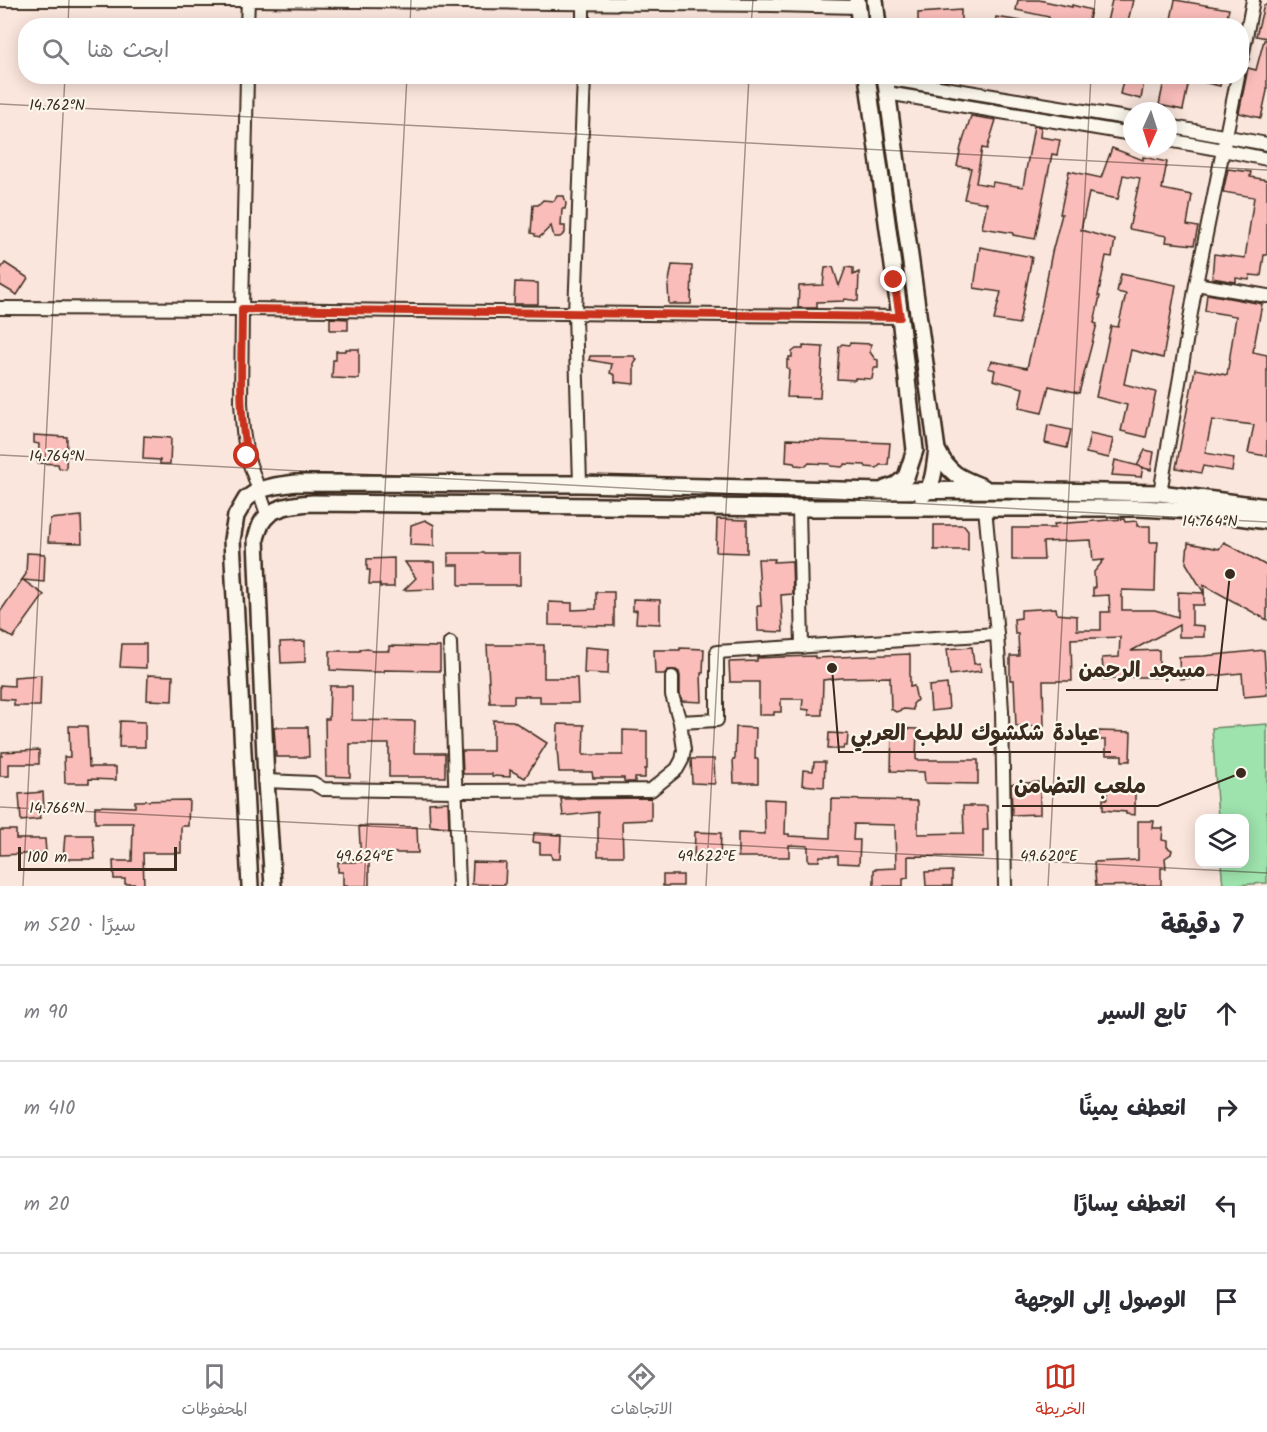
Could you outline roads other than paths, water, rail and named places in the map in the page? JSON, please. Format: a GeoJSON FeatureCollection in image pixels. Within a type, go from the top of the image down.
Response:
{"type":"FeatureCollection","features":[{"type":"Feature","properties":{"kind":"street"},"geometry":{"type":"LineString","coordinates":[[0,0],[857,4]]}},
{"type":"Feature","properties":{"kind":"street"},"geometry":{"type":"LineString","coordinates":[[248,0],[248,18]]}},
{"type":"Feature","properties":{"kind":"street"},"geometry":{"type":"LineString","coordinates":[[875,0],[877,18]]}},
{"type":"Feature","properties":{"kind":"street"},"geometry":{"type":"LineString","coordinates":[[1249,21],[1253,0]]}},
{"type":"Feature","properties":{"kind":"street"},"geometry":{"type":"LineString","coordinates":[[583,1],[583,18]]}},
{"type":"Feature","properties":{"kind":"street"},"geometry":{"type":"LineString","coordinates":[[246,84],[241,403],[247,456],[268,517]]}},
{"type":"Feature","properties":{"kind":"street"},"geometry":{"type":"LineString","coordinates":[[580,484],[575,313],[584,84]]}},
{"type":"Feature","properties":{"kind":"street"},"geometry":{"type":"LineString","coordinates":[[868,84],[900,317],[915,450],[928,490],[946,508]]}},
{"type":"Feature","properties":{"kind":"street"},"geometry":{"type":"LineString","coordinates":[[886,84],[937,450],[933,479],[928,490],[909,508]]}},
{"type":"Feature","properties":{"kind":"street"},"geometry":{"type":"LineString","coordinates":[[895,84],[1123,132]]}},
{"type":"Feature","properties":{"kind":"street"},"geometry":{"type":"LineString","coordinates":[[899,84],[1123,118]]}},
{"type":"Feature","properties":{"kind":"street"},"geometry":{"type":"LineString","coordinates":[[1160,493],[1196,284],[1236,84]]}},
{"type":"Feature","properties":{"kind":"street"},"geometry":{"type":"LineString","coordinates":[[1177,127],[1267,144]]}},
{"type":"Feature","properties":{"kind":"street"},"geometry":{"type":"LineString","coordinates":[[1177,142],[1267,159]]}},
{"type":"Feature","properties":{"kind":"street"},"geometry":{"type":"LineString","coordinates":[[894,280],[913,278]]}},
{"type":"Feature","properties":{"kind":"street"},"geometry":{"type":"LineString","coordinates":[[1196,284],[1267,296]]}},
{"type":"Feature","properties":{"kind":"street"},"geometry":{"type":"LineString","coordinates":[[0,308],[900,317]]}},
{"type":"Feature","properties":{"kind":"street"},"geometry":{"type":"LineString","coordinates":[[882,491],[896,485],[906,477],[915,450]]}},
{"type":"Feature","properties":{"kind":"street"},"geometry":{"type":"LineString","coordinates":[[937,450],[943,463],[955,475],[992,490]]}},
{"type":"Feature","properties":{"kind":"street"},"geometry":{"type":"LineString","coordinates":[[250,886],[232,540],[236,516],[246,499],[258,490],[296,483],[580,484],[882,491],[992,490],[1160,493],[1267,507]]}},
{"type":"Feature","properties":{"kind":"street"},"geometry":{"type":"LineString","coordinates":[[702,486],[702,507]]}},
{"type":"Feature","properties":{"kind":"street"},"geometry":{"type":"LineString","coordinates":[[273,886],[266,781],[256,539],[261,523],[272,512],[295,504],[313,503],[799,508],[1139,508],[1196,511],[1267,521]]}},
{"type":"Feature","properties":{"kind":"street"},"geometry":{"type":"LineString","coordinates":[[799,508],[802,647]]}},
{"type":"Feature","properties":{"kind":"street"},"geometry":{"type":"LineString","coordinates":[[985,508],[1002,711],[1005,886]]}},
{"type":"Feature","properties":{"kind":"street"},"geometry":{"type":"LineString","coordinates":[[680,722],[717,720],[717,652],[997,634]]}},
{"type":"Feature","properties":{"kind":"street"},"geometry":{"type":"LineString","coordinates":[[450,643],[459,886]]}},
{"type":"Feature","properties":{"kind":"street"},"geometry":{"type":"LineString","coordinates":[[266,781],[313,783],[323,789],[651,790],[677,769],[684,750],[680,722],[672,695],[672,677]]}},
{"type":"Feature","properties":{"kind":"place","name":"مسجد الرحمن"},"geometry":{"type":"Point","coordinates":[1230,574]}},
{"type":"Feature","properties":{"kind":"place","name":"عيادة شكشوك للطب العربي"},"geometry":{"type":"Point","coordinates":[832,668]}},
{"type":"Feature","properties":{"kind":"place","name":"ملعب التضامن"},"geometry":{"type":"Point","coordinates":[1241,773]}}]}
